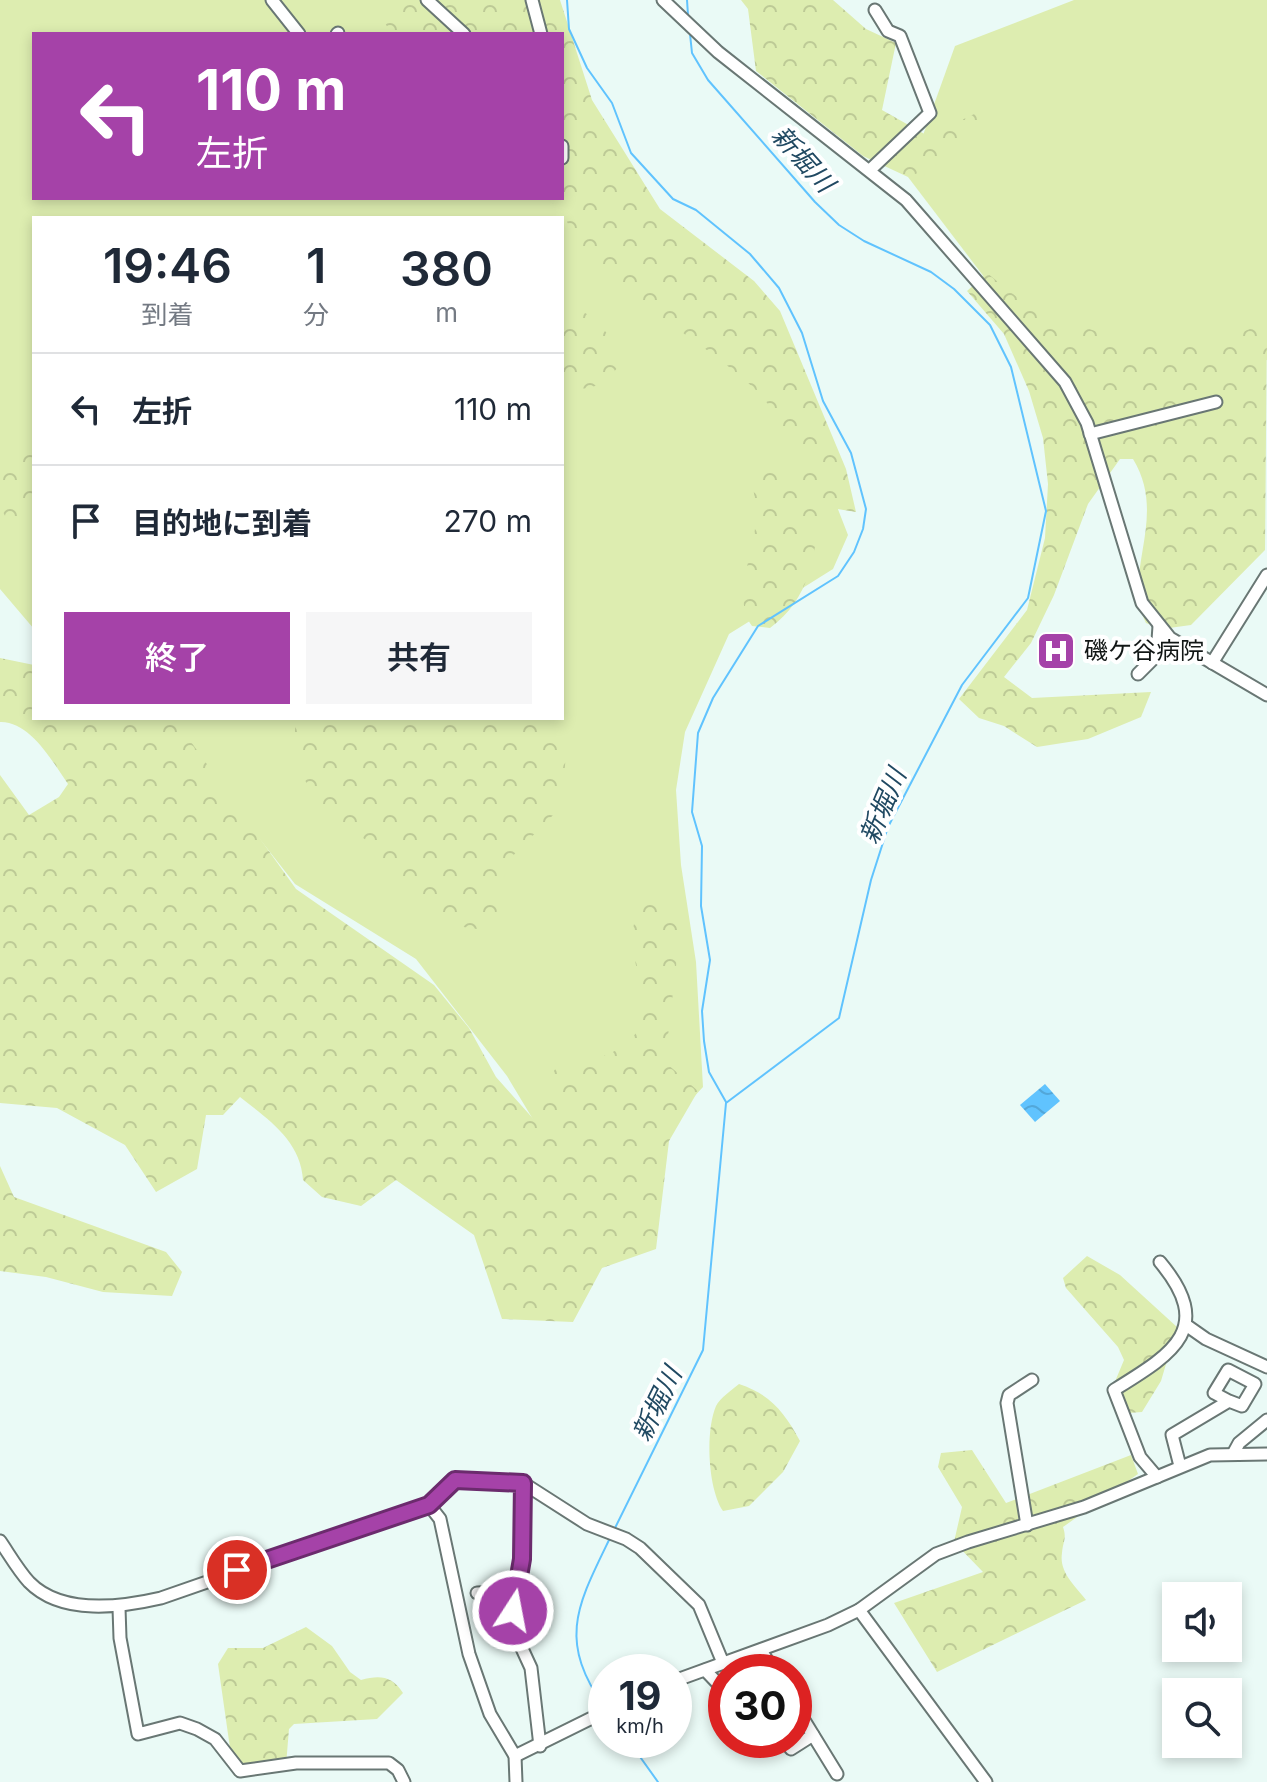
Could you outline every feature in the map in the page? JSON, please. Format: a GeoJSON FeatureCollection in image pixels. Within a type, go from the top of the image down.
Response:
{"type":"FeatureCollection","features":[{"type":"Feature","properties":{"kind":"street"},"geometry":{"type":"LineString","coordinates":[[272,0],[297,32]]}},
{"type":"Feature","properties":{"kind":"street"},"geometry":{"type":"LineString","coordinates":[[427,0],[462,32]]}},
{"type":"Feature","properties":{"kind":"street"},"geometry":{"type":"LineString","coordinates":[[532,0],[540,32]]}},
{"type":"Feature","properties":{"kind":"street"},"geometry":{"type":"LineString","coordinates":[[663,0],[718,52],[871,169],[906,200],[1065,382],[1090,434],[1142,603],[1170,638],[1267,695]]}},
{"type":"Feature","properties":{"kind":"street"},"geometry":{"type":"LineString","coordinates":[[871,169],[930,113],[900,36],[888,31],[875,10]]}},
{"type":"Feature","properties":{"kind":"street"},"geometry":{"type":"LineString","coordinates":[[1090,434],[1216,402]]}},
{"type":"Feature","properties":{"kind":"street"},"geometry":{"type":"LineString","coordinates":[[1212,663],[1267,575]]}},
{"type":"Feature","properties":{"kind":"street"},"geometry":{"type":"LineString","coordinates":[[1138,674],[1157,655],[1159,626]]}},
{"type":"Feature","properties":{"kind":"street"},"geometry":{"type":"LineString","coordinates":[[1157,1477],[1140,1457],[1114,1390],[1163,1360],[1186,1325],[1187,1309],[1182,1293],[1160,1262]]}},
{"type":"Feature","properties":{"kind":"street"},"geometry":{"type":"LineString","coordinates":[[1186,1325],[1206,1339],[1267,1367]]}},
{"type":"Feature","properties":{"kind":"street"},"geometry":{"type":"LineString","coordinates":[[1027,1525],[1007,1403],[1016,1388],[1032,1380]]}},
{"type":"Feature","properties":{"kind":"street"},"geometry":{"type":"LineString","coordinates":[[1180,1466],[1172,1435],[1229,1401]]}},
{"type":"Feature","properties":{"kind":"street"},"geometry":{"type":"LineString","coordinates":[[1233,1454],[1239,1443],[1267,1420]]}},
{"type":"Feature","properties":{"kind":"street"},"geometry":{"type":"LineString","coordinates":[[749,1654],[859,1610],[936,1554],[1084,1507],[1210,1455],[1267,1454]]}},
{"type":"Feature","properties":{"kind":"street"},"geometry":{"type":"LineString","coordinates":[[0,1541],[31,1584],[50,1595],[79,1604],[119,1608],[161,1598],[429,1505],[455,1480],[523,1483],[587,1524],[626,1539],[640,1548],[699,1605],[719,1654]]}},
{"type":"Feature","properties":{"kind":"street"},"geometry":{"type":"LineString","coordinates":[[523,1483],[522,1559],[513,1629],[531,1668],[540,1746]]}},
{"type":"Feature","properties":{"kind":"street"},"geometry":{"type":"LineString","coordinates":[[429,1505],[440,1519],[481,1694],[515,1756],[516,1782]]}},
{"type":"Feature","properties":{"kind":"street"},"geometry":{"type":"LineString","coordinates":[[477,1593],[501,1592],[515,1598]]}},
{"type":"Feature","properties":{"kind":"street"},"geometry":{"type":"LineString","coordinates":[[119,1608],[120,1638],[138,1734],[180,1723],[215,1739],[240,1771],[296,1763],[389,1763],[404,1782]]}},
{"type":"Feature","properties":{"kind":"street"},"geometry":{"type":"LineString","coordinates":[[859,1610],[986,1782]]}},
{"type":"Feature","properties":{"kind":"street"},"geometry":{"type":"LineString","coordinates":[[761,1650],[763,1654]]}},
{"type":"Feature","properties":{"kind":"street"},"geometry":{"type":"LineString","coordinates":[[692,1675],[708,1669]]}},
{"type":"Feature","properties":{"kind":"street"},"geometry":{"type":"LineString","coordinates":[[705,1670],[708,1673]]}},
{"type":"Feature","properties":{"kind":"street"},"geometry":{"type":"LineString","coordinates":[[515,1756],[588,1721]]}},
{"type":"Feature","properties":{"kind":"street"},"geometry":{"type":"LineString","coordinates":[[813,1735],[837,1774]]}},
{"type":"Feature","properties":{"kind":"green space"},"geometry":{"type":"Polygon","coordinates":[[[0,0],[400,0],[436,32],[32,32],[32,200],[564,200],[813,445],[848,535],[833,569],[729,634],[685,732],[676,790],[681,865],[696,962],[703,1087],[663,1130],[540,1131],[507,1076],[416,959],[295,884],[183,741],[115,720],[564,720],[564,216],[32,216],[32,627],[0,589],[0,0]]]}},
{"type":"Feature","properties":{"kind":"green space"},"geometry":{"type":"Polygon","coordinates":[[[373,0],[560,0],[592,100],[660,209],[754,281],[780,311],[846,469],[856,512],[819,506],[813,558],[803,589],[784,616],[770,628],[752,626],[743,601],[756,514],[750,469],[803,464],[782,426],[757,391],[647,307],[596,261],[575,234],[558,204],[532,200],[564,200],[564,32],[390,32],[373,0]]]}},
{"type":"Feature","properties":{"kind":"green space"},"geometry":{"type":"Polygon","coordinates":[[[741,0],[833,0],[866,29],[896,43],[882,110],[928,136],[991,106],[961,155],[908,177],[863,156],[756,71],[748,9],[741,0]]]}},
{"type":"Feature","properties":{"kind":"green space"},"geometry":{"type":"Polygon","coordinates":[[[1074,0],[1267,0],[1267,360],[1055,370],[908,177],[955,46],[1074,0]]]}},
{"type":"Feature","properties":{"kind":"green space"},"geometry":{"type":"Polygon","coordinates":[[[987,273],[1033,310],[1110,336],[1225,339],[1267,322],[1265,550],[1191,625],[1162,629],[1146,623],[1138,584],[1147,502],[1143,481],[1133,459],[1120,459],[1088,504],[1054,595],[1031,643],[1004,677],[1032,698],[1151,692],[1141,717],[1088,739],[1037,747],[1004,726],[979,718],[959,699],[1027,610],[1045,538],[1048,484],[1043,438],[1029,391],[1004,334],[967,291],[987,273]]]}},
{"type":"Feature","properties":{"kind":"green space"},"geometry":{"type":"Polygon","coordinates":[[[564,305],[583,312],[599,324],[623,361],[604,381],[583,389],[564,388],[564,305]]]}},
{"type":"Feature","properties":{"kind":"green space"},"geometry":{"type":"Polygon","coordinates":[[[32,452],[32,519],[8,521],[0,507],[0,467],[32,452]]]}},
{"type":"Feature","properties":{"kind":"green space"},"geometry":{"type":"Polygon","coordinates":[[[0,658],[32,665],[32,720],[175,720],[296,889],[434,985],[469,1028],[496,1077],[537,1123],[544,1122],[538,1094],[556,1068],[604,1056],[631,1039],[642,1019],[642,996],[633,948],[634,924],[646,901],[659,901],[680,932],[665,1062],[698,1091],[669,1141],[656,1249],[602,1268],[573,1322],[502,1319],[474,1235],[396,1180],[361,1206],[322,1197],[303,1180],[301,1166],[290,1142],[240,1097],[223,1115],[206,1115],[197,1169],[156,1192],[125,1145],[57,1108],[0,1103],[0,775],[29,815],[59,797],[68,784],[31,735],[11,723],[0,722],[0,658]]]}},
{"type":"Feature","properties":{"kind":"green space"},"geometry":{"type":"Polygon","coordinates":[[[296,720],[542,720],[540,731],[566,755],[561,807],[497,872],[499,903],[495,918],[477,929],[443,924],[405,890],[372,844],[345,826],[319,825],[294,743],[296,720]]]}},
{"type":"Feature","properties":{"kind":"green space"},"geometry":{"type":"Polygon","coordinates":[[[0,1166],[14,1197],[166,1252],[182,1272],[172,1296],[103,1292],[46,1277],[0,1271],[0,1166]]]}},
{"type":"Feature","properties":{"kind":"green space"},"geometry":{"type":"Polygon","coordinates":[[[1087,1256],[1120,1275],[1177,1327],[1161,1381],[1142,1412],[1129,1413],[1114,1384],[1124,1360],[1118,1347],[1066,1288],[1063,1278],[1087,1256]]]}},
{"type":"Feature","properties":{"kind":"green space"},"geometry":{"type":"Polygon","coordinates":[[[739,1384],[760,1393],[776,1406],[800,1441],[783,1472],[749,1506],[723,1511],[711,1475],[710,1430],[716,1406],[739,1384]]]}},
{"type":"Feature","properties":{"kind":"green space"},"geometry":{"type":"Polygon","coordinates":[[[972,1450],[1006,1503],[1131,1455],[1138,1474],[1063,1527],[1063,1566],[1068,1578],[1086,1600],[937,1672],[894,1603],[983,1572],[954,1542],[962,1507],[938,1467],[941,1453],[972,1450]]]}},
{"type":"Feature","properties":{"kind":"green space"},"geometry":{"type":"Polygon","coordinates":[[[306,1627],[332,1646],[350,1672],[361,1680],[385,1678],[403,1693],[377,1719],[294,1724],[289,1729],[286,1765],[234,1776],[218,1664],[228,1648],[263,1648],[306,1627]]]}},
{"type":"Feature","properties":{"kind":"water"},"geometry":{"type":"Polygon","coordinates":[[[1045,1084],[1060,1101],[1035,1122],[1020,1105],[1045,1084]]]}},
{"type":"Feature","properties":{"kind":"waterway"},"geometry":{"type":"LineString","coordinates":[[567,0],[569,29],[587,68],[612,103],[631,153],[673,199],[696,210],[750,254],[779,288],[802,333],[823,401],[851,453],[866,509],[863,529],[854,552],[838,576],[758,626],[713,698],[698,733],[692,812],[702,846],[701,906],[710,960],[702,1011],[704,1041],[709,1072],[726,1102]]}},
{"type":"Feature","properties":{"kind":"waterway","name":"新堀川"},"geometry":{"type":"LineString","coordinates":[[687,0],[688,15]]}},
{"type":"Feature","properties":{"kind":"waterway","name":"新堀川"},"geometry":{"type":"LineString","coordinates":[[615,1528],[703,1350],[726,1103],[839,1018],[871,880],[888,827],[962,685],[1028,598],[1046,511],[1011,367],[990,325],[954,289],[931,272],[864,241],[839,225],[815,202],[708,80],[692,53],[690,34]]}},
{"type":"Feature","properties":{"kind":"waterway","name":"新堀川"},"geometry":{"type":"LineString","coordinates":[[588,1679],[577,1642],[577,1623],[581,1604],[610,1538]]}},
{"type":"Feature","properties":{"kind":"waterway","name":"新堀川"},"geometry":{"type":"LineString","coordinates":[[641,1758],[658,1782]]}},
{"type":"Feature","properties":{"kind":"place","name":"磯ケ谷病院"},"geometry":{"type":"Point","coordinates":[1056,651]}},
{"type":"Feature","properties":{"kind":"route"},"geometry":{"type":"LineString","coordinates":[[237,1570],[429,1505],[446,1485],[455,1480],[523,1483],[522,1559],[513,1611]]}}]}
